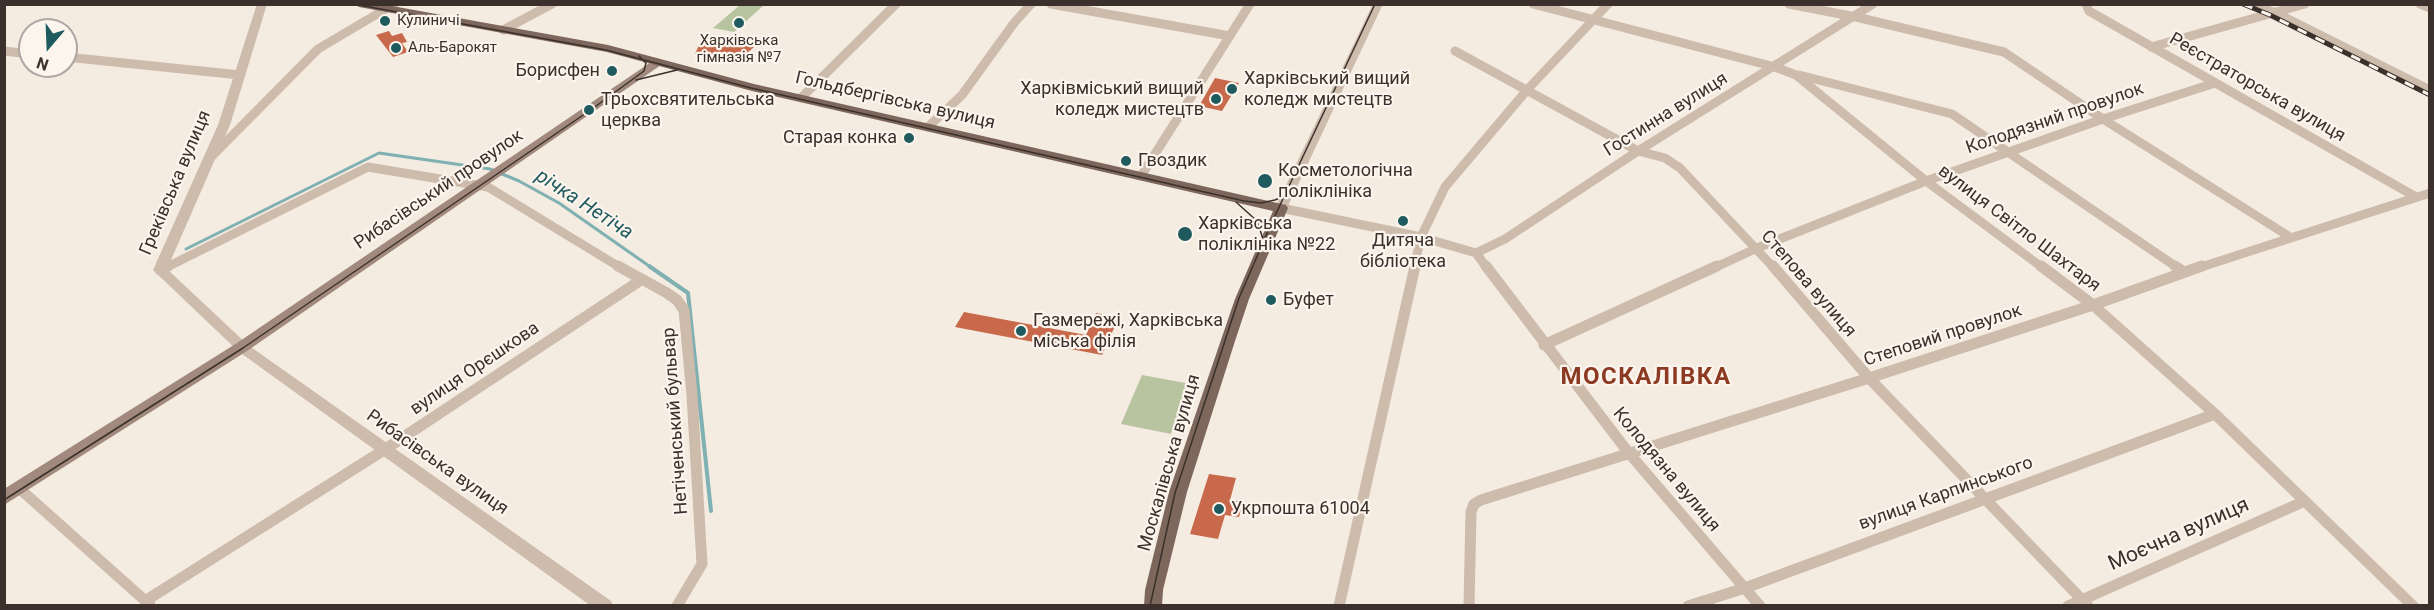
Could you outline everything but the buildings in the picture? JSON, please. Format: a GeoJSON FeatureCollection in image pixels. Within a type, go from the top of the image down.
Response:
{"type":"FeatureCollection","features":[{"type":"Feature","properties":{"kind":"main road","name":"Гольдбергівська вулиця"},"geometry":{"type":"LineString","coordinates":[[359,4],[389,7],[608,49],[801,98],[1281,208]]}},
{"type":"Feature","properties":{"kind":"main road","name":"Рибасівський провулок"},"geometry":{"type":"LineString","coordinates":[[245,350],[657,62]]}},
{"type":"Feature","properties":{"kind":"main road","name":"Москалівська вулиця"},"geometry":{"type":"LineString","coordinates":[[1153,606],[1178,492],[1242,299],[1281,208]]}},
{"type":"Feature","properties":{"kind":"main road"},"geometry":{"type":"LineString","coordinates":[[4,498],[245,350]]}},
{"type":"Feature","properties":{"kind":"street","name":"Греківська вулиця"},"geometry":{"type":"LineString","coordinates":[[245,350],[160,270],[224,125],[262,4]]}},
{"type":"Feature","properties":{"kind":"street"},"geometry":{"type":"LineString","coordinates":[[503,30],[552,4]]}},
{"type":"Feature","properties":{"kind":"street"},"geometry":{"type":"LineString","coordinates":[[801,98],[896,4]]}},
{"type":"Feature","properties":{"kind":"street"},"geometry":{"type":"LineString","coordinates":[[928,128],[973,82],[1014,23],[1031,4]]}},
{"type":"Feature","properties":{"kind":"street"},"geometry":{"type":"LineString","coordinates":[[1051,4],[1230,36]]}},
{"type":"Feature","properties":{"kind":"street"},"geometry":{"type":"LineString","coordinates":[[1142,176],[1250,4]]}},
{"type":"Feature","properties":{"kind":"street","name":"Москалівська вулиця"},"geometry":{"type":"LineString","coordinates":[[1281,208],[1378,4]]}},
{"type":"Feature","properties":{"kind":"street","name":"вулиця Світло Шахтаря"},"geometry":{"type":"LineString","coordinates":[[1533,4],[1774,67],[1796,75],[1926,181],[2093,304],[2215,414],[2413,606]]}},
{"type":"Feature","properties":{"kind":"street"},"geometry":{"type":"LineString","coordinates":[[1339,606],[1421,237],[1445,186],[1527,90],[1608,4]]}},
{"type":"Feature","properties":{"kind":"street"},"geometry":{"type":"LineString","coordinates":[[1789,4],[1856,17],[2004,52],[2103,119],[2290,237]]}},
{"type":"Feature","properties":{"kind":"street","name":"Гостинна вулиця"},"geometry":{"type":"LineString","coordinates":[[1476,253],[1505,239],[1638,151],[1856,17],[1872,4]]}},
{"type":"Feature","properties":{"kind":"street","name":"Реєстраторська вулиця"},"geometry":{"type":"LineString","coordinates":[[2086,4],[2089,10],[2151,47],[2416,197]]}},
{"type":"Feature","properties":{"kind":"street"},"geometry":{"type":"LineString","coordinates":[[2250,4],[2276,13],[2430,90]]}},
{"type":"Feature","properties":{"kind":"street"},"geometry":{"type":"LineString","coordinates":[[2151,47],[2305,4]]}},
{"type":"Feature","properties":{"kind":"street"},"geometry":{"type":"LineString","coordinates":[[2420,4],[2430,8]]}},
{"type":"Feature","properties":{"kind":"street"},"geometry":{"type":"LineString","coordinates":[[208,161],[318,49],[389,7]]}},
{"type":"Feature","properties":{"kind":"street","name":"Степова вулиця"},"geometry":{"type":"LineString","coordinates":[[1455,51],[1638,151],[1665,158],[1680,168],[1757,248],[1869,378],[2084,602]]}},
{"type":"Feature","properties":{"kind":"street"},"geometry":{"type":"LineString","coordinates":[[78,58],[240,75]]}},
{"type":"Feature","properties":{"kind":"street"},"geometry":{"type":"LineString","coordinates":[[1796,75],[1952,114],[2184,272]]}},
{"type":"Feature","properties":{"kind":"street","name":"Колодязний провулок"},"geometry":{"type":"LineString","coordinates":[[1544,345],[1757,248],[1926,181],[2103,119],[2215,83]]}},
{"type":"Feature","properties":{"kind":"street","name":"Нетіченський бульвар"},"geometry":{"type":"LineString","coordinates":[[160,270],[368,167],[488,187],[641,280],[667,293],[677,300],[684,310],[692,395],[702,564],[677,606]]}},
{"type":"Feature","properties":{"kind":"street","name":"Степовий провулок"},"geometry":{"type":"LineString","coordinates":[[1469,606],[1471,512],[1473,504],[1481,500],[1869,378],[2290,237],[2430,193]]}},
{"type":"Feature","properties":{"kind":"street"},"geometry":{"type":"LineString","coordinates":[[1281,208],[1421,237],[1476,253]]}},
{"type":"Feature","properties":{"kind":"street","name":"Колодязна вулиця"},"geometry":{"type":"LineString","coordinates":[[1476,253],[1544,345],[1628,452],[1760,606]]}},
{"type":"Feature","properties":{"kind":"street","name":"вулиця Орєшкова"},"geometry":{"type":"LineString","coordinates":[[148,603],[641,280]]}},
{"type":"Feature","properties":{"kind":"street","name":"Рибасівська вулиця"},"geometry":{"type":"LineString","coordinates":[[245,350],[604,606]]}},
{"type":"Feature","properties":{"kind":"street","name":"вулиця Карпинського"},"geometry":{"type":"LineString","coordinates":[[1688,606],[1745,588],[2215,414]]}},
{"type":"Feature","properties":{"kind":"street"},"geometry":{"type":"LineString","coordinates":[[20,489],[148,603]]}},
{"type":"Feature","properties":{"kind":"street","name":"Моєчна вулиця"},"geometry":{"type":"LineString","coordinates":[[2068,606],[2084,602],[2305,501]]}},
{"type":"Feature","properties":{"kind":"green space"},"geometry":{"type":"Polygon","coordinates":[[[740,5],[763,6],[734,32],[713,28],[740,5]]]}},
{"type":"Feature","properties":{"kind":"green space"},"geometry":{"type":"Polygon","coordinates":[[[1142,375],[1191,384],[1171,434],[1121,424],[1142,375]]]}},
{"type":"Feature","properties":{"kind":"waterway","name":"річка Нетіча"},"geometry":{"type":"LineString","coordinates":[[186,249],[379,153],[490,169],[519,181],[559,203],[652,268]]}},
{"type":"Feature","properties":{"kind":"waterway","name":"річка Нетіча"},"geometry":{"type":"LineString","coordinates":[[649,266],[688,293],[711,511]]}},
{"type":"Feature","properties":{"kind":"tram line"},"geometry":{"type":"LineString","coordinates":[[353,4],[606,50],[643,60]]}},
{"type":"Feature","properties":{"kind":"tram line"},"geometry":{"type":"LineString","coordinates":[[1285,195],[1375,4]]}},
{"type":"Feature","properties":{"kind":"tram line"},"geometry":{"type":"LineString","coordinates":[[639,56],[643,60]]}},
{"type":"Feature","properties":{"kind":"tram line"},"geometry":{"type":"LineString","coordinates":[[4,500],[243,348],[592,109],[644,71],[646,63],[643,60]]}},
{"type":"Feature","properties":{"kind":"tram line"},"geometry":{"type":"LineString","coordinates":[[643,60],[751,88],[1244,201],[1261,203],[1285,195]]}},
{"type":"Feature","properties":{"kind":"tram line"},"geometry":{"type":"LineString","coordinates":[[636,80],[677,70]]}},
{"type":"Feature","properties":{"kind":"tram line"},"geometry":{"type":"LineString","coordinates":[[1285,195],[1294,186]]}},
{"type":"Feature","properties":{"kind":"tram line"},"geometry":{"type":"LineString","coordinates":[[1264,241],[1285,195]]}},
{"type":"Feature","properties":{"kind":"tram line"},"geometry":{"type":"LineString","coordinates":[[1236,202],[1257,221],[1264,241]]}},
{"type":"Feature","properties":{"kind":"tram line"},"geometry":{"type":"LineString","coordinates":[[1150,606],[1175,493],[1239,298],[1264,241]]}},
{"type":"Feature","properties":{"kind":"railway"},"geometry":{"type":"LineString","coordinates":[[2243,4],[2270,15],[2430,95]]}},
{"type":"Feature","properties":{"kind":"place","name":"Кулиничі"},"geometry":{"type":"Point","coordinates":[385,21]}},
{"type":"Feature","properties":{"kind":"place","name":"Харківська гімназія №7"},"geometry":{"type":"Point","coordinates":[739,23]}},
{"type":"Feature","properties":{"kind":"place","name":"Аль-Барокят"},"geometry":{"type":"Point","coordinates":[396,48]}},
{"type":"Feature","properties":{"kind":"place","name":"Борисфен"},"geometry":{"type":"Point","coordinates":[612,71]}},
{"type":"Feature","properties":{"kind":"place","name":"Харківський вищий коледж мистецтв"},"geometry":{"type":"Point","coordinates":[1232,89]}},
{"type":"Feature","properties":{"kind":"place","name":"Харківміський вищий коледж мистецтв"},"geometry":{"type":"Point","coordinates":[1216,99]}},
{"type":"Feature","properties":{"kind":"place","name":"Трьохсвятительська церква"},"geometry":{"type":"Point","coordinates":[589,110]}},
{"type":"Feature","properties":{"kind":"place","name":"Старая конка"},"geometry":{"type":"Point","coordinates":[909,138]}},
{"type":"Feature","properties":{"kind":"place","name":"Гвоздик"},"geometry":{"type":"Point","coordinates":[1126,161]}},
{"type":"Feature","properties":{"kind":"place","name":"Косметологічна поліклініка"},"geometry":{"type":"Point","coordinates":[1265,181]}},
{"type":"Feature","properties":{"kind":"place","name":"Дитяча бібліотека"},"geometry":{"type":"Point","coordinates":[1403,221]}},
{"type":"Feature","properties":{"kind":"place","name":"Харківська поліклініка №22"},"geometry":{"type":"Point","coordinates":[1185,234]}},
{"type":"Feature","properties":{"kind":"place","name":"Буфет"},"geometry":{"type":"Point","coordinates":[1271,300]}},
{"type":"Feature","properties":{"kind":"place","name":"Газмережі, Харківська міська філія"},"geometry":{"type":"Point","coordinates":[1021,331]}},
{"type":"Feature","properties":{"kind":"place","name":"Укрпошта 61004"},"geometry":{"type":"Point","coordinates":[1219,509]}},
{"type":"Feature","properties":{"kind":"district","name":"МОСКАЛІВКА"},"geometry":{"type":"Point","coordinates":[1646,378]}}]}
